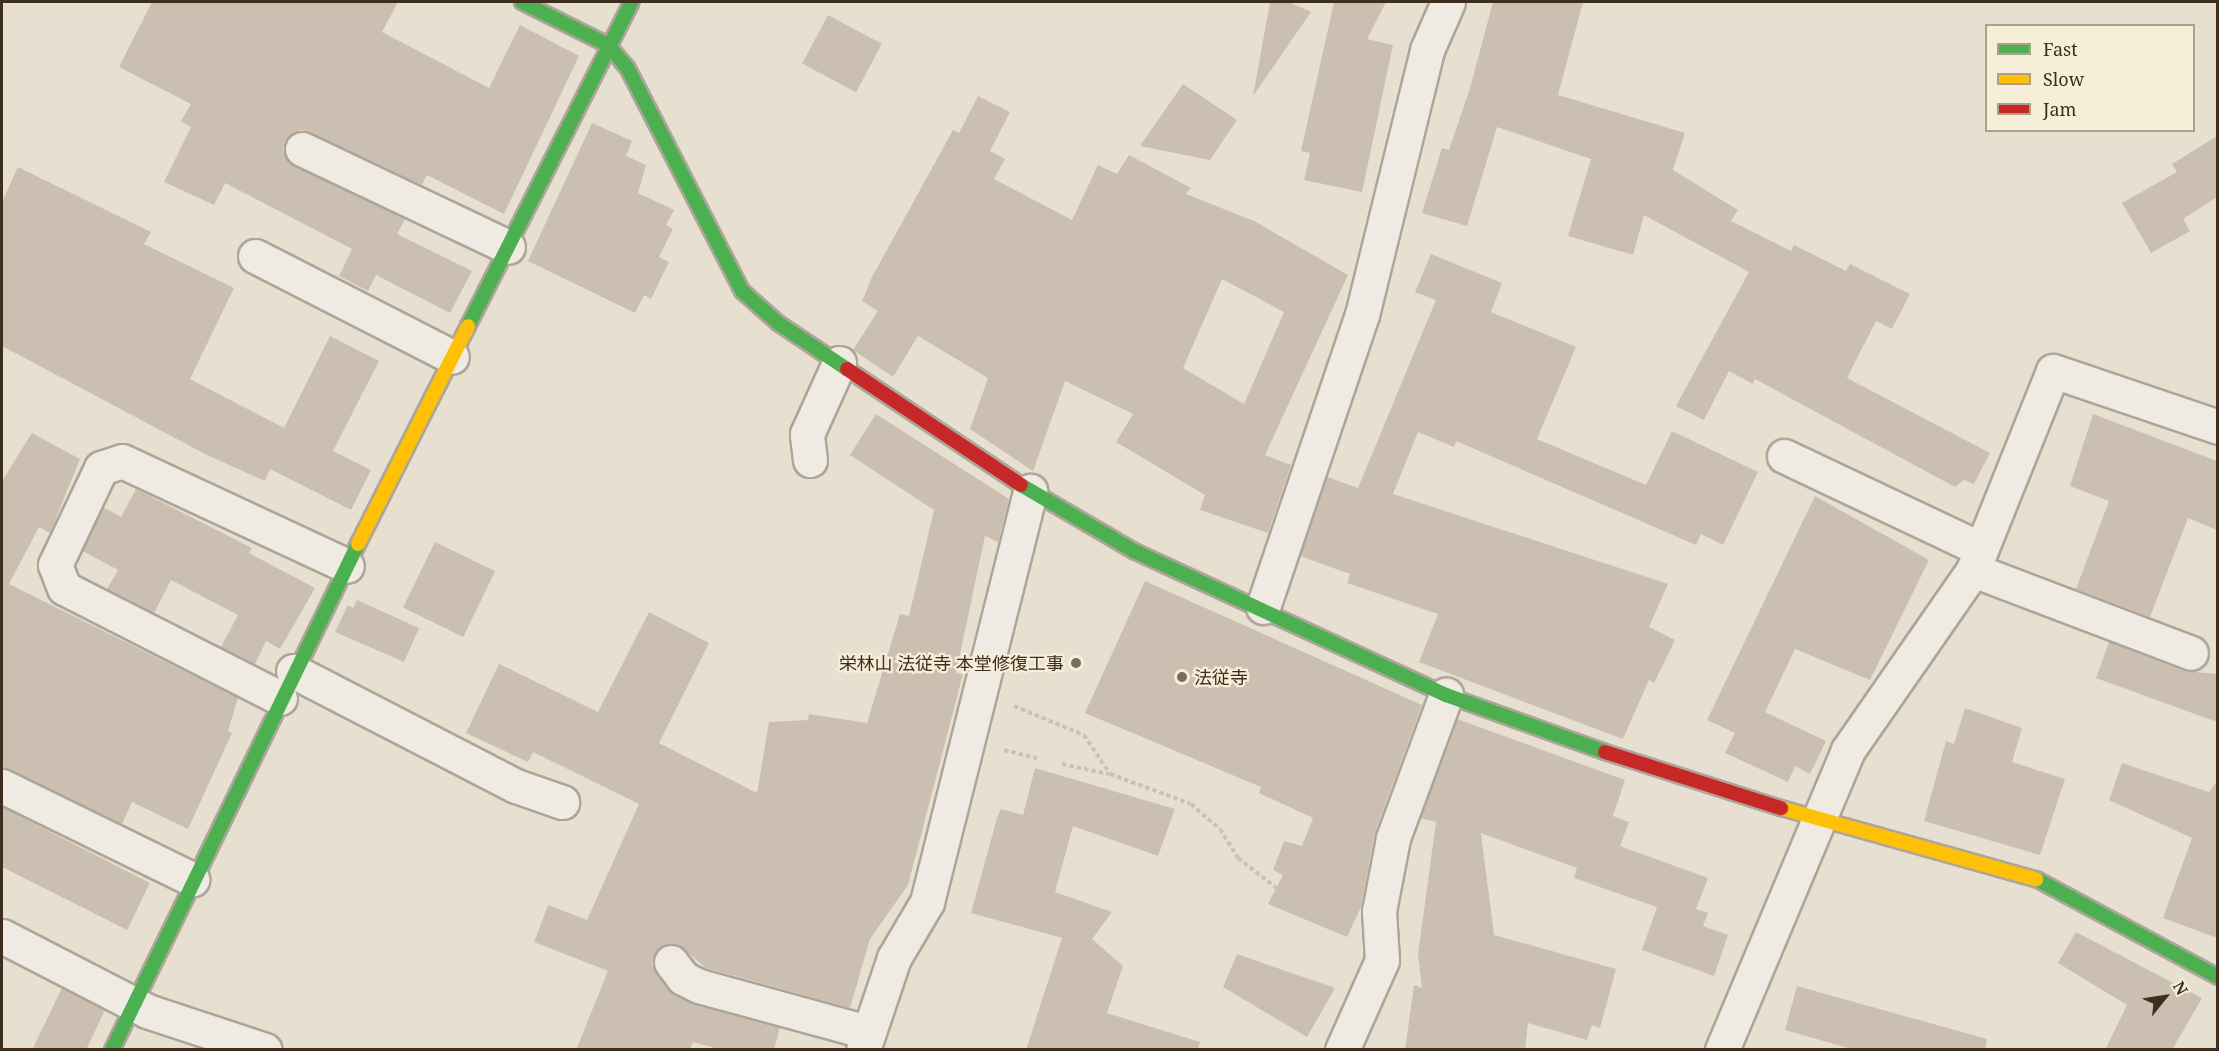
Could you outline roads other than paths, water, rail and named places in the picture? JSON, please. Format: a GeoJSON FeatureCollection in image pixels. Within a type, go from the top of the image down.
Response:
{"type":"FeatureCollection","features":[{"type":"Feature","properties":{"kind":"street"},"geometry":{"type":"LineString","coordinates":[[522,2],[608,45],[643,96],[691,204],[742,291],[778,323],[1030,491],[1134,551],[1263,607],[1446,695],[1688,782],[1821,815],[2039,880],[2217,977]]}},
{"type":"Feature","properties":{"kind":"street"},"geometry":{"type":"LineString","coordinates":[[112,1050],[133,1001],[286,685],[608,45],[632,2]]}},
{"type":"Feature","properties":{"kind":"street"},"geometry":{"type":"LineString","coordinates":[[1263,607],[1362,315],[1426,50],[1448,2]]}},
{"type":"Feature","properties":{"kind":"street"},"geometry":{"type":"LineString","coordinates":[[302,149],[508,247]]}},
{"type":"Feature","properties":{"kind":"street"},"geometry":{"type":"LineString","coordinates":[[255,256],[452,357]]}},
{"type":"Feature","properties":{"kind":"street"},"geometry":{"type":"LineString","coordinates":[[810,460],[807,434],[839,363]]}},
{"type":"Feature","properties":{"kind":"street"},"geometry":{"type":"LineString","coordinates":[[1722,1050],[1848,750],[1977,560],[2053,371],[2217,427]]}},
{"type":"Feature","properties":{"kind":"street"},"geometry":{"type":"LineString","coordinates":[[1784,456],[1977,560],[2191,653]]}},
{"type":"Feature","properties":{"kind":"street"},"geometry":{"type":"LineString","coordinates":[[347,566],[122,461],[101,468],[55,565],[64,588],[516,786],[562,802]]}},
{"type":"Feature","properties":{"kind":"street"},"geometry":{"type":"LineString","coordinates":[[671,962],[683,978],[699,986],[865,1041],[894,957],[927,902],[1030,491]]}},
{"type":"Feature","properties":{"kind":"street"},"geometry":{"type":"LineString","coordinates":[[1342,1050],[1383,947],[1379,911],[1393,838],[1446,695]]}},
{"type":"Feature","properties":{"kind":"street"},"geometry":{"type":"LineString","coordinates":[[2,786],[192,879]]}},
{"type":"Feature","properties":{"kind":"street"},"geometry":{"type":"LineString","coordinates":[[2,936],[133,1001],[147,1011],[265,1050]]}},
{"type":"Feature","properties":{"kind":"place","name":"栄林山 法従寺 本堂修復工事"},"geometry":{"type":"Point","coordinates":[1076,663]}},
{"type":"Feature","properties":{"kind":"place","name":"法従寺"},"geometry":{"type":"Point","coordinates":[1182,677]}}]}
